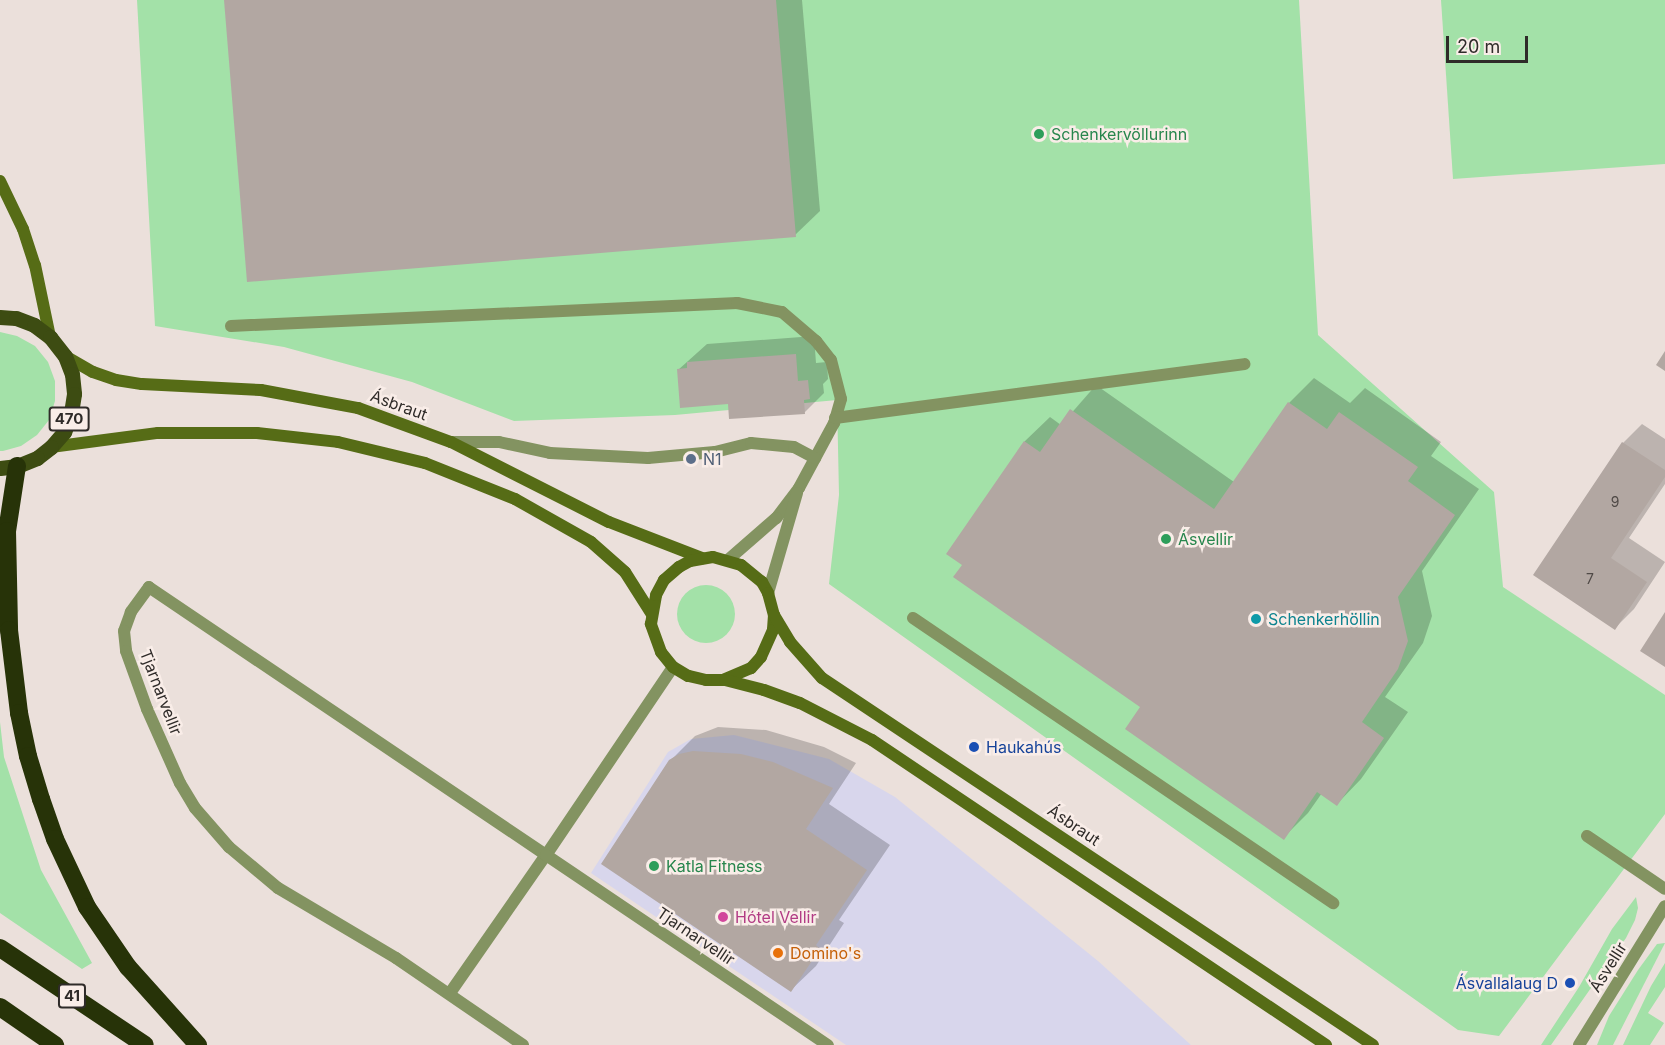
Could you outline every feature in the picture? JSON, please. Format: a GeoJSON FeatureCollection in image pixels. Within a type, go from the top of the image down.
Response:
{"type":"FeatureCollection","features":[{"type":"Feature","properties":{"kind":"highway"},"geometry":{"type":"LineString","coordinates":[[8,467],[9,630],[19,713],[28,756],[41,799],[55,838],[87,907],[128,967],[198,1045]]}},
{"type":"Feature","properties":{"kind":"highway","name":"41"},"geometry":{"type":"LineString","coordinates":[[0,948],[145,1045]]}},
{"type":"Feature","properties":{"kind":"highway"},"geometry":{"type":"LineString","coordinates":[[0,1007],[55,1045]]}},
{"type":"Feature","properties":{"kind":"main road","name":"470"},"geometry":{"type":"LineString","coordinates":[[0,317],[34,325],[50,337],[65,356],[72,374],[74,394],[71,414],[64,432],[51,447],[37,458],[8,467]]}},
{"type":"Feature","properties":{"kind":"street"},"geometry":{"type":"LineString","coordinates":[[0,181],[23,229],[35,265],[50,337]]}},
{"type":"Feature","properties":{"kind":"street"},"geometry":{"type":"LineString","coordinates":[[231,326],[737,303],[782,312],[816,341],[831,360],[838,380],[841,399],[835,418],[799,488],[776,518],[729,559]]}},
{"type":"Feature","properties":{"kind":"street","name":"Ásbraut"},"geometry":{"type":"LineString","coordinates":[[65,356],[93,372],[116,380],[142,384],[261,390],[358,408],[451,442],[609,522],[702,558]]}},
{"type":"Feature","properties":{"kind":"street"},"geometry":{"type":"LineString","coordinates":[[835,418],[1244,364]]}},
{"type":"Feature","properties":{"kind":"street"},"geometry":{"type":"LineString","coordinates":[[51,447],[158,433],[257,433],[338,442],[424,463],[515,500],[591,542],[625,572],[651,613]]}},
{"type":"Feature","properties":{"kind":"street"},"geometry":{"type":"LineString","coordinates":[[451,442],[499,442],[550,453],[648,458],[715,452],[751,443],[794,447],[815,458]]}},
{"type":"Feature","properties":{"kind":"street"},"geometry":{"type":"LineString","coordinates":[[768,593],[799,488]]}},
{"type":"Feature","properties":{"kind":"street"},"geometry":{"type":"LineString","coordinates":[[723,680],[744,672],[761,657],[771,637],[774,615],[768,593],[753,572],[729,559],[702,558],[679,567],[664,580],[656,595],[651,613],[653,635],[661,652],[674,667],[688,676],[706,680],[723,680],[764,690],[800,703],[872,740],[1326,1045]]}},
{"type":"Feature","properties":{"kind":"street","name":"Tjarnarvellir"},"geometry":{"type":"LineString","coordinates":[[523,1045],[450,993],[278,888],[229,847],[195,808],[180,783],[161,741],[126,651],[124,631],[131,612],[149,587],[828,1045]]}},
{"type":"Feature","properties":{"kind":"street","name":"Ásbraut"},"geometry":{"type":"LineString","coordinates":[[774,615],[790,642],[822,678],[956,765],[1373,1045]]}},
{"type":"Feature","properties":{"kind":"street"},"geometry":{"type":"LineString","coordinates":[[913,618],[1333,903]]}},
{"type":"Feature","properties":{"kind":"street"},"geometry":{"type":"LineString","coordinates":[[450,993],[674,667]]}},
{"type":"Feature","properties":{"kind":"street"},"geometry":{"type":"LineString","coordinates":[[1587,836],[1665,889]]}},
{"type":"Feature","properties":{"kind":"street","name":"Ásvellir"},"geometry":{"type":"LineString","coordinates":[[1578,1045],[1665,906]]}},
{"type":"Feature","properties":{"kind":"shaded area"},"geometry":{"type":"Polygon","coordinates":[[[734,735],[829,759],[895,797],[1098,961],[1191,1045],[846,1045],[591,873],[668,752],[691,739],[734,735]]]}},
{"type":"Feature","properties":{"kind":"green space","name":"Ásvellir"},"geometry":{"type":"Polygon","coordinates":[[[137,0],[1299,0],[1318,335],[1494,492],[1503,587],[1665,695],[1665,814],[1499,1036],[1458,1030],[829,584],[839,495],[837,400],[675,415],[514,421],[412,382],[284,347],[155,326],[137,0]]]}},
{"type":"Feature","properties":{"kind":"green space"},"geometry":{"type":"Polygon","coordinates":[[[1441,0],[1665,0],[1665,164],[1453,179],[1441,0]]]}},
{"type":"Feature","properties":{"kind":"green space"},"geometry":{"type":"Polygon","coordinates":[[[0,332],[17,336],[35,346],[48,362],[55,381],[55,401],[49,420],[37,435],[21,446],[3,451],[0,451],[0,332]]]}},
{"type":"Feature","properties":{"kind":"green space"},"geometry":{"type":"Polygon","coordinates":[[[706,585],[717,587],[727,593],[733,603],[735,614],[733,625],[727,635],[717,641],[706,643],[695,641],[685,635],[679,625],[677,614],[679,603],[685,593],[695,587],[706,585]]]}},
{"type":"Feature","properties":{"kind":"green space"},"geometry":{"type":"Polygon","coordinates":[[[0,722],[4,757],[41,870],[92,963],[82,969],[0,913],[0,722]]]}},
{"type":"Feature","properties":{"kind":"green space"},"geometry":{"type":"Polygon","coordinates":[[[1636,897],[1638,908],[1626,938],[1551,1045],[1541,1045],[1579,987],[1612,929],[1636,897]]]}},
{"type":"Feature","properties":{"kind":"green space"},"geometry":{"type":"Polygon","coordinates":[[[1665,943],[1613,1045],[1597,1045],[1609,1016],[1638,970],[1657,944],[1665,943]]]}},
{"type":"Feature","properties":{"kind":"green space"},"geometry":{"type":"Polygon","coordinates":[[[1665,963],[1665,987],[1648,1013],[1664,1023],[1650,1045],[1623,1045],[1651,986],[1665,963]]]}},
{"type":"Feature","properties":{"kind":"building"},"geometry":{"type":"Polygon","coordinates":[[[224,0],[776,0],[796,237],[247,282],[224,0]]]}},
{"type":"Feature","properties":{"kind":"building"},"geometry":{"type":"Polygon","coordinates":[[[1665,351],[1665,371],[1656,365],[1665,351]]]}},
{"type":"Feature","properties":{"kind":"building"},"geometry":{"type":"Polygon","coordinates":[[[796,354],[798,381],[808,380],[810,399],[804,400],[805,414],[729,419],[728,404],[680,408],[677,369],[687,368],[687,362],[796,354]]]}},
{"type":"Feature","properties":{"kind":"building","name":"Schenkerhöllin"},"geometry":{"type":"Polygon","coordinates":[[[1288,402],[1327,429],[1339,412],[1418,467],[1408,481],[1455,515],[1398,597],[1408,641],[1398,669],[1362,722],[1384,738],[1337,806],[1317,792],[1284,840],[1125,729],[1140,707],[953,577],[962,565],[946,554],[1024,441],[1040,452],[1070,409],[1214,509],[1288,402]]]}},
{"type":"Feature","properties":{"kind":"building"},"geometry":{"type":"Polygon","coordinates":[[[1622,442],[1665,470],[1665,477],[1611,558],[1647,582],[1615,630],[1533,575],[1622,442]]]}},
{"type":"Feature","properties":{"kind":"building"},"geometry":{"type":"Polygon","coordinates":[[[1665,612],[1665,667],[1640,651],[1665,612]]]}},
{"type":"Feature","properties":{"kind":"building"},"geometry":{"type":"Polygon","coordinates":[[[693,751],[741,754],[773,762],[833,788],[806,829],[867,870],[816,945],[820,949],[791,992],[601,864],[669,760],[679,754],[693,751]]]}},
{"type":"Feature","properties":{"kind":"place","name":"Schenkervöllurinn"},"geometry":{"type":"Point","coordinates":[1039,134]}},
{"type":"Feature","properties":{"kind":"place","name":"N1"},"geometry":{"type":"Point","coordinates":[691,459]}},
{"type":"Feature","properties":{"kind":"place","name":"Ásvellir"},"geometry":{"type":"Point","coordinates":[1166,539]}},
{"type":"Feature","properties":{"kind":"place","name":"Schenkerhöllin"},"geometry":{"type":"Point","coordinates":[1256,619]}},
{"type":"Feature","properties":{"kind":"place","name":"Haukahús"},"geometry":{"type":"Point","coordinates":[974,747]}},
{"type":"Feature","properties":{"kind":"place","name":"Katla Fitness"},"geometry":{"type":"Point","coordinates":[654,866]}},
{"type":"Feature","properties":{"kind":"place","name":"Hótel Vellir"},"geometry":{"type":"Point","coordinates":[723,917]}},
{"type":"Feature","properties":{"kind":"place","name":"Domino's"},"geometry":{"type":"Point","coordinates":[778,953]}},
{"type":"Feature","properties":{"kind":"place","name":"Ásvallalaug D"},"geometry":{"type":"Point","coordinates":[1570,983]}}]}
